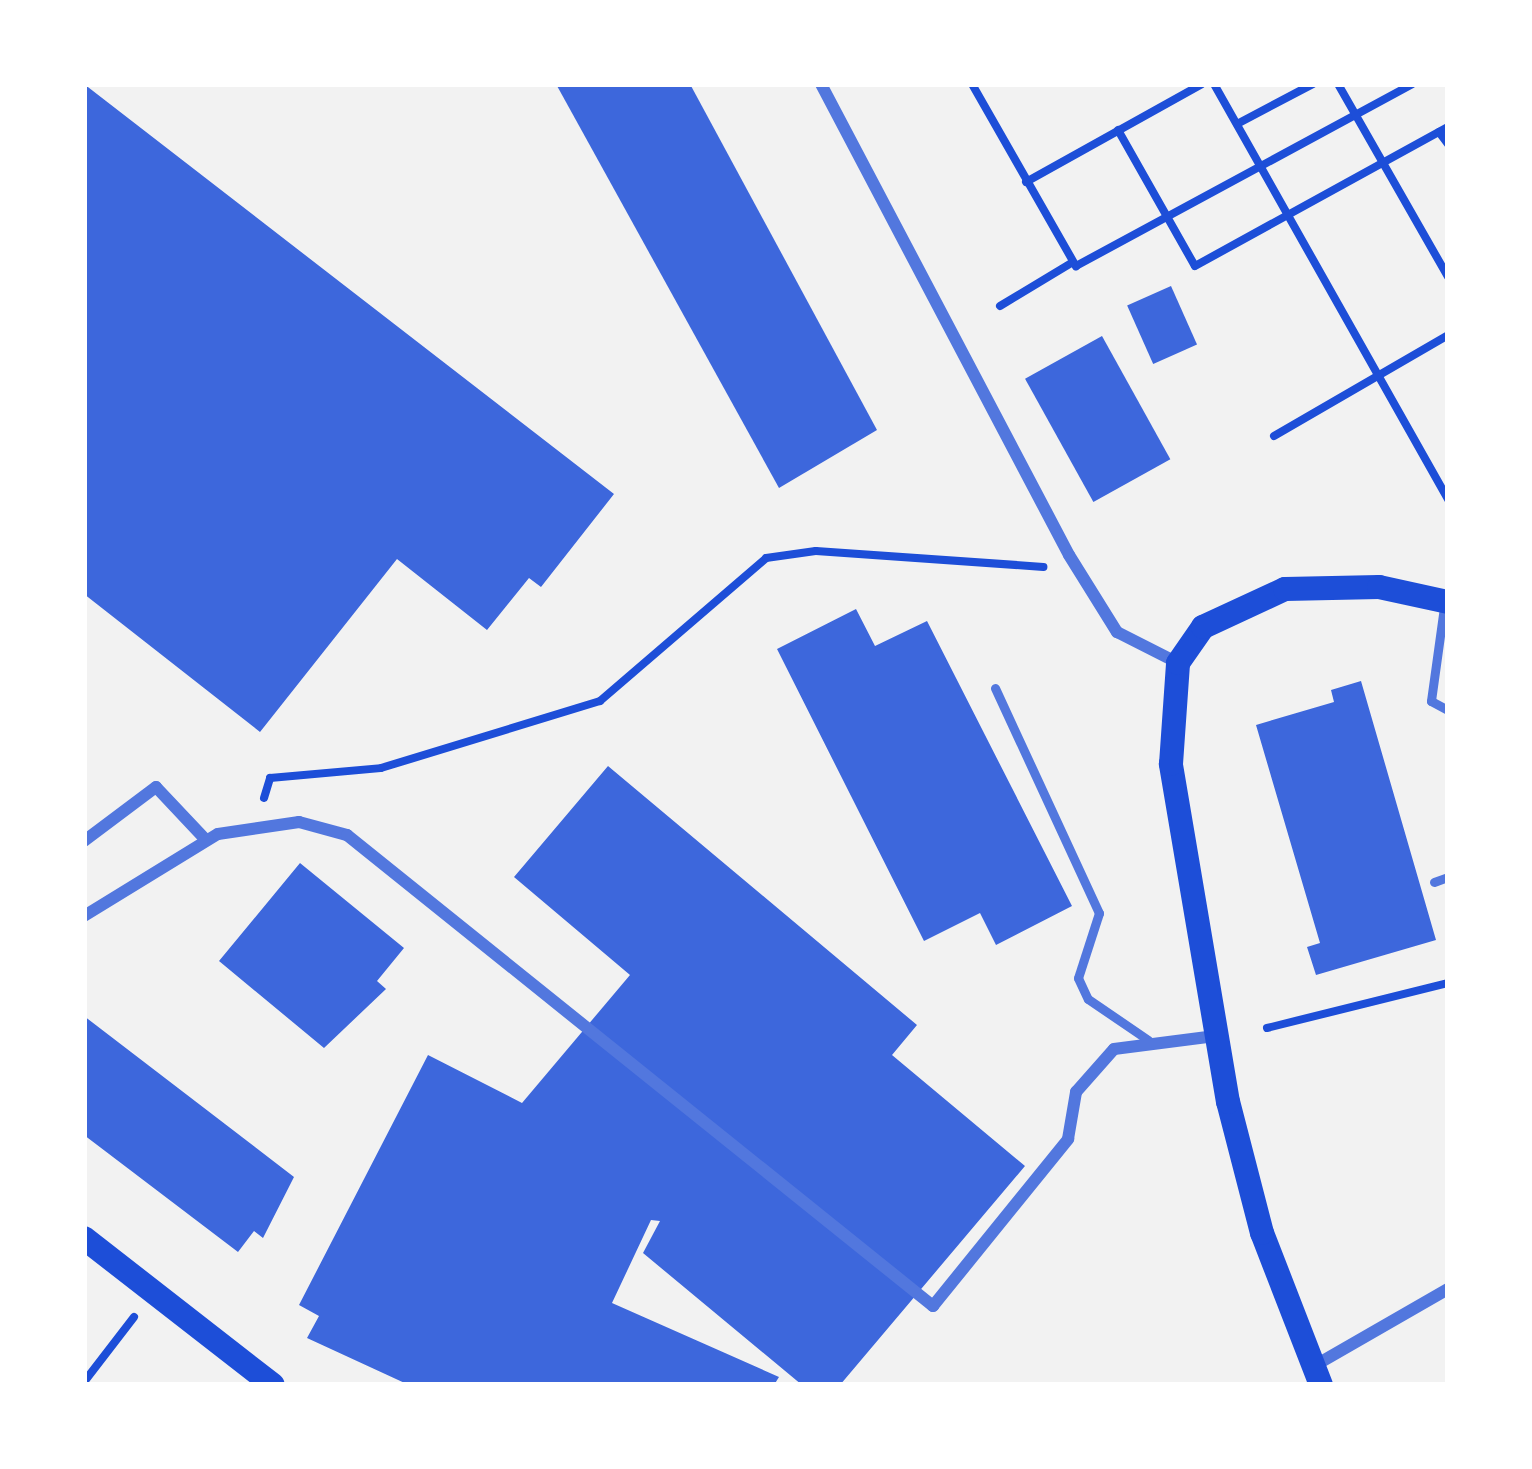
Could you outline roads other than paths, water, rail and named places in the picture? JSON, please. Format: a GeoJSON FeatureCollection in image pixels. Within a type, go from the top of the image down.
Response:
{"type":"FeatureCollection","features":[{"type":"Feature","properties":{"kind":"main road"},"geometry":{"type":"LineString","coordinates":[[1317,1376],[1262,1233],[1215,1036],[1171,764],[1178,663],[1220,616],[1285,589],[1379,586],[1446,602]]}},
{"type":"Feature","properties":{"kind":"main road"},"geometry":{"type":"LineString","coordinates":[[84,1238],[273,1385]]}},
{"type":"Feature","properties":{"kind":"street"},"geometry":{"type":"LineString","coordinates":[[821,84],[1070,555],[1117,632],[1178,663]]}},
{"type":"Feature","properties":{"kind":"street"},"geometry":{"type":"LineString","coordinates":[[84,841],[156,787],[206,840]]}},
{"type":"Feature","properties":{"kind":"street"},"geometry":{"type":"LineString","coordinates":[[84,916],[206,840],[258,823],[347,836],[933,1306],[1068,1138],[1076,1092],[1114,1049],[1148,1040],[1215,1036]]}},
{"type":"Feature","properties":{"kind":"street"},"geometry":{"type":"LineString","coordinates":[[1317,1376],[1448,1289]]}},
{"type":"Feature","properties":{"kind":"lane"},"geometry":{"type":"LineString","coordinates":[[1446,602],[1431,700],[1448,710]]}},
{"type":"Feature","properties":{"kind":"lane"},"geometry":{"type":"LineString","coordinates":[[995,688],[1099,913],[1078,978],[1088,998],[1148,1040]]}},
{"type":"Feature","properties":{"kind":"lane"},"geometry":{"type":"LineString","coordinates":[[1434,882],[1448,878]]}}]}
